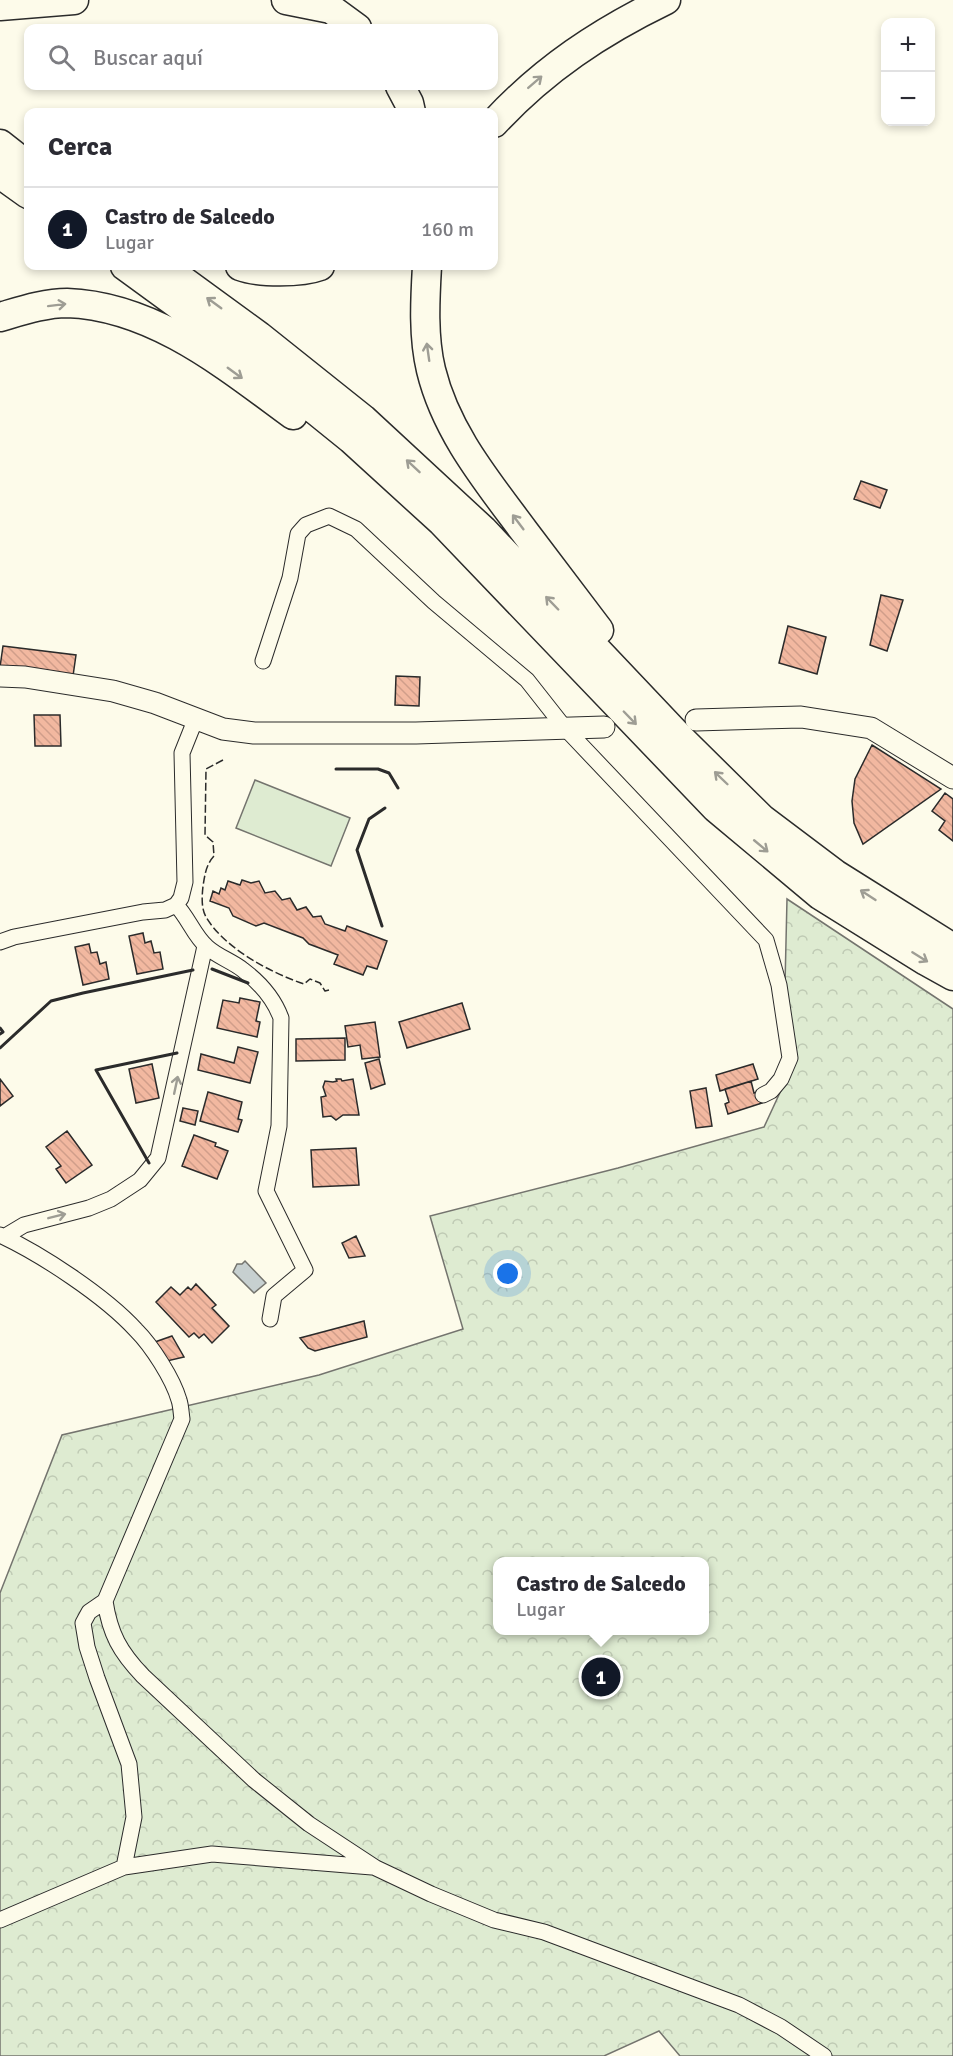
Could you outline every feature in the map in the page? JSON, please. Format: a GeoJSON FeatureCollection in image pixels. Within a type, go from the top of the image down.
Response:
{"type":"FeatureCollection","features":[{"type":"Feature","properties":{"kind":"highway"},"geometry":{"type":"LineString","coordinates":[[0,6],[74,0]]}},
{"type":"Feature","properties":{"kind":"highway"},"geometry":{"type":"LineString","coordinates":[[286,0],[331,9],[352,24]]}},
{"type":"Feature","properties":{"kind":"highway"},"geometry":{"type":"LineString","coordinates":[[498,119],[516,99],[551,69],[624,21],[666,0]]}},
{"type":"Feature","properties":{"kind":"highway"},"geometry":{"type":"LineString","coordinates":[[402,90],[410,108]]}},
{"type":"Feature","properties":{"kind":"highway"},"geometry":{"type":"LineString","coordinates":[[0,132],[24,147]]}},
{"type":"Feature","properties":{"kind":"highway"},"geometry":{"type":"LineString","coordinates":[[0,144],[24,163]]}},
{"type":"Feature","properties":{"kind":"highway"},"geometry":{"type":"LineString","coordinates":[[0,174],[24,191]]}},
{"type":"Feature","properties":{"kind":"highway"},"geometry":{"type":"LineString","coordinates":[[130,270],[247,355],[351,439],[442,522],[716,808],[820,895],[953,976]]}},
{"type":"Feature","properties":{"kind":"highway"},"geometry":{"type":"LineString","coordinates":[[168,270],[259,336],[371,427],[483,531],[688,729]]}},
{"type":"Feature","properties":{"kind":"highway"},"geometry":{"type":"LineString","coordinates":[[263,270],[309,270]]}},
{"type":"Feature","properties":{"kind":"highway"},"geometry":{"type":"LineString","coordinates":[[427,270],[425,295],[427,345],[431,371],[450,424],[478,470],[762,819],[836,874],[953,948]]}},
{"type":"Feature","properties":{"kind":"highway"},"geometry":{"type":"LineString","coordinates":[[0,317],[24,309],[65,303],[96,307],[131,315],[169,332],[213,357],[318,433],[403,506],[590,676]]}},
{"type":"Feature","properties":{"kind":"street"},"geometry":{"type":"LineString","coordinates":[[263,661],[290,578],[298,534],[306,525],[329,516],[356,530],[434,602],[527,680],[564,727],[766,940],[779,985],[790,1058],[781,1079],[771,1091],[764,1095]]}},
{"type":"Feature","properties":{"kind":"street"},"geometry":{"type":"LineString","coordinates":[[0,676],[35,678],[113,691],[155,703],[223,729],[254,733],[416,733],[604,726]]}},
{"type":"Feature","properties":{"kind":"street"},"geometry":{"type":"LineString","coordinates":[[688,729],[801,717],[871,728],[953,778]]}},
{"type":"Feature","properties":{"kind":"street"},"geometry":{"type":"LineString","coordinates":[[0,942],[143,912],[165,910],[176,905],[184,891],[185,882],[182,753],[192,728],[198,720]]}},
{"type":"Feature","properties":{"kind":"street"},"geometry":{"type":"LineString","coordinates":[[176,905],[205,946],[243,969],[276,1004],[281,1018],[279,1126],[266,1191],[305,1270],[274,1296],[270,1319]]}},
{"type":"Feature","properties":{"kind":"street"},"geometry":{"type":"LineString","coordinates":[[2,1236],[24,1225],[89,1208],[111,1199],[140,1180],[159,1158],[205,946]]}},
{"type":"Feature","properties":{"kind":"street"},"geometry":{"type":"LineString","coordinates":[[2,1236],[22,1245],[77,1282],[136,1329],[168,1377],[179,1400],[182,1419],[105,1601],[108,1620],[116,1644],[143,1676],[254,1780],[309,1824],[376,1868],[494,1920],[544,1932],[739,2006],[781,2027],[824,2056]]}},
{"type":"Feature","properties":{"kind":"street"},"geometry":{"type":"LineString","coordinates":[[105,1601],[89,1612],[82,1623],[97,1678],[129,1764],[134,1817],[124,1867]]}},
{"type":"Feature","properties":{"kind":"street"},"geometry":{"type":"LineString","coordinates":[[0,1920],[124,1867],[212,1854],[376,1868]]}},
{"type":"Feature","properties":{"kind":"green space"},"geometry":{"type":"Polygon","coordinates":[[[255,780],[350,818],[331,866],[236,828],[255,780]]]}},
{"type":"Feature","properties":{"kind":"green space"},"geometry":{"type":"Polygon","coordinates":[[[787,899],[953,1009],[953,2056],[680,2056],[659,2031],[604,2056],[0,2056],[0,1593],[62,1435],[319,1375],[463,1329],[430,1216],[618,1168],[764,1127],[796,1058],[785,985],[787,899]]]}},
{"type":"Feature","properties":{"kind":"shaded area"},"geometry":{"type":"Polygon","coordinates":[[[245,1261],[266,1283],[254,1293],[233,1272],[237,1264],[245,1261]]]}},
{"type":"Feature","properties":{"kind":"building"},"geometry":{"type":"Polygon","coordinates":[[[861,481],[887,490],[880,508],[854,499],[861,481]]]}},
{"type":"Feature","properties":{"kind":"building"},"geometry":{"type":"Polygon","coordinates":[[[881,595],[903,600],[887,651],[870,645],[881,595]]]}},
{"type":"Feature","properties":{"kind":"building"},"geometry":{"type":"Polygon","coordinates":[[[788,626],[826,637],[817,674],[779,663],[788,626]]]}},
{"type":"Feature","properties":{"kind":"building"},"geometry":{"type":"Polygon","coordinates":[[[3,646],[76,655],[73,676],[0,667],[3,646]]]}},
{"type":"Feature","properties":{"kind":"building"},"geometry":{"type":"Polygon","coordinates":[[[396,676],[420,677],[419,706],[395,705],[396,676]]]}},
{"type":"Feature","properties":{"kind":"building"},"geometry":{"type":"Polygon","coordinates":[[[34,715],[60,715],[61,746],[35,746],[34,715]]]}},
{"type":"Feature","properties":{"kind":"building"},"geometry":{"type":"Polygon","coordinates":[[[872,745],[941,789],[863,844],[854,823],[852,801],[855,779],[872,745]]]}},
{"type":"Feature","properties":{"kind":"building"},"geometry":{"type":"Polygon","coordinates":[[[945,793],[953,799],[953,841],[939,830],[945,821],[932,811],[945,793]]]}},
{"type":"Feature","properties":{"kind":"building"},"geometry":{"type":"Polygon","coordinates":[[[242,880],[251,883],[259,881],[265,893],[275,891],[282,900],[290,898],[297,910],[306,907],[313,917],[321,916],[325,924],[345,931],[347,926],[387,941],[377,969],[367,966],[363,975],[334,964],[338,955],[264,923],[256,926],[233,916],[229,908],[210,901],[213,891],[219,894],[221,888],[225,890],[228,881],[240,885],[242,880]]]}},
{"type":"Feature","properties":{"kind":"building"},"geometry":{"type":"Polygon","coordinates":[[[143,933],[145,943],[151,941],[154,953],[160,952],[163,969],[137,974],[129,936],[143,933]]]}},
{"type":"Feature","properties":{"kind":"building"},"geometry":{"type":"Polygon","coordinates":[[[89,944],[91,953],[97,952],[100,964],[106,962],[109,979],[83,985],[75,947],[89,944]]]}},
{"type":"Feature","properties":{"kind":"building"},"geometry":{"type":"Polygon","coordinates":[[[240,998],[260,1002],[256,1021],[260,1022],[257,1037],[217,1028],[223,1000],[239,1003],[240,998]]]}},
{"type":"Feature","properties":{"kind":"building"},"geometry":{"type":"Polygon","coordinates":[[[462,1003],[470,1029],[407,1048],[399,1022],[462,1003]]]}},
{"type":"Feature","properties":{"kind":"building"},"geometry":{"type":"Polygon","coordinates":[[[375,1022],[380,1057],[362,1059],[360,1045],[348,1047],[345,1026],[375,1022]]]}},
{"type":"Feature","properties":{"kind":"building"},"geometry":{"type":"Polygon","coordinates":[[[345,1038],[345,1060],[296,1061],[296,1039],[345,1038]]]}},
{"type":"Feature","properties":{"kind":"building"},"geometry":{"type":"Polygon","coordinates":[[[238,1047],[258,1052],[250,1083],[198,1070],[201,1054],[234,1063],[238,1047]]]}},
{"type":"Feature","properties":{"kind":"building"},"geometry":{"type":"Polygon","coordinates":[[[379,1059],[385,1084],[371,1089],[365,1063],[379,1059]]]}},
{"type":"Feature","properties":{"kind":"building"},"geometry":{"type":"Polygon","coordinates":[[[152,1064],[159,1098],[136,1103],[129,1069],[152,1064]]]}},
{"type":"Feature","properties":{"kind":"building"},"geometry":{"type":"Polygon","coordinates":[[[753,1064],[758,1079],[720,1091],[716,1075],[753,1064]]]}},
{"type":"Feature","properties":{"kind":"building"},"geometry":{"type":"Polygon","coordinates":[[[0,1079],[13,1096],[0,1106],[0,1079]]]}},
{"type":"Feature","properties":{"kind":"building"},"geometry":{"type":"Polygon","coordinates":[[[336,1079],[342,1081],[353,1079],[359,1115],[343,1115],[336,1120],[331,1116],[323,1117],[321,1097],[326,1096],[323,1087],[325,1081],[333,1082],[337,1081],[336,1079]]]}},
{"type":"Feature","properties":{"kind":"building"},"geometry":{"type":"Polygon","coordinates":[[[751,1081],[754,1093],[758,1092],[762,1103],[728,1114],[725,1104],[729,1102],[725,1089],[751,1081]]]}},
{"type":"Feature","properties":{"kind":"building"},"geometry":{"type":"Polygon","coordinates":[[[706,1088],[712,1126],[696,1128],[690,1091],[706,1088]]]}},
{"type":"Feature","properties":{"kind":"building"},"geometry":{"type":"Polygon","coordinates":[[[208,1092],[242,1102],[238,1119],[242,1120],[238,1132],[200,1121],[208,1092]]]}},
{"type":"Feature","properties":{"kind":"building"},"geometry":{"type":"Polygon","coordinates":[[[183,1108],[198,1111],[195,1125],[180,1121],[183,1108]]]}},
{"type":"Feature","properties":{"kind":"building"},"geometry":{"type":"Polygon","coordinates":[[[67,1131],[92,1165],[66,1183],[56,1169],[61,1166],[46,1147],[67,1131]]]}},
{"type":"Feature","properties":{"kind":"building"},"geometry":{"type":"Polygon","coordinates":[[[194,1135],[216,1143],[215,1146],[228,1151],[217,1179],[182,1166],[194,1135]]]}},
{"type":"Feature","properties":{"kind":"building"},"geometry":{"type":"Polygon","coordinates":[[[356,1148],[359,1185],[313,1187],[311,1150],[356,1148]]]}},
{"type":"Feature","properties":{"kind":"building"},"geometry":{"type":"Polygon","coordinates":[[[356,1236],[365,1256],[349,1258],[342,1243],[356,1236]]]}},
{"type":"Feature","properties":{"kind":"building"},"geometry":{"type":"Polygon","coordinates":[[[196,1284],[216,1305],[212,1308],[229,1326],[212,1343],[204,1334],[199,1338],[194,1333],[189,1337],[156,1302],[171,1287],[180,1295],[188,1287],[191,1290],[196,1284]]]}},
{"type":"Feature","properties":{"kind":"building"},"geometry":{"type":"Polygon","coordinates":[[[364,1321],[367,1337],[315,1351],[308,1348],[300,1338],[364,1321]]]}},
{"type":"Feature","properties":{"kind":"building"},"geometry":{"type":"Polygon","coordinates":[[[172,1336],[184,1357],[167,1361],[155,1342],[172,1336]]]}},
{"type":"Feature","properties":{"kind":"fence"},"geometry":{"type":"LineString","coordinates":[[223,760],[206,769],[205,835],[213,842],[214,856],[205,874],[202,898],[204,913],[224,939],[249,958],[291,979],[304,984],[310,979],[320,983],[325,991],[329,990]]}},
{"type":"Feature","properties":{"kind":"wall"},"geometry":{"type":"LineString","coordinates":[[336,769],[378,769],[389,773],[398,788]]}},
{"type":"Feature","properties":{"kind":"wall"},"geometry":{"type":"LineString","coordinates":[[382,926],[357,850],[369,819],[385,808]]}},
{"type":"Feature","properties":{"kind":"wall"},"geometry":{"type":"LineString","coordinates":[[212,969],[248,983]]}},
{"type":"Feature","properties":{"kind":"wall"},"geometry":{"type":"LineString","coordinates":[[0,1048],[51,1001],[193,970]]}},
{"type":"Feature","properties":{"kind":"wall"},"geometry":{"type":"LineString","coordinates":[[0,1028],[3,1032],[0,1034]]}},
{"type":"Feature","properties":{"kind":"wall"},"geometry":{"type":"LineString","coordinates":[[149,1163],[96,1070],[177,1053]]}},
{"type":"Feature","properties":{"kind":"place","name":"Castro de Salcedo"},"geometry":{"type":"Point","coordinates":[601,1677]}}]}
